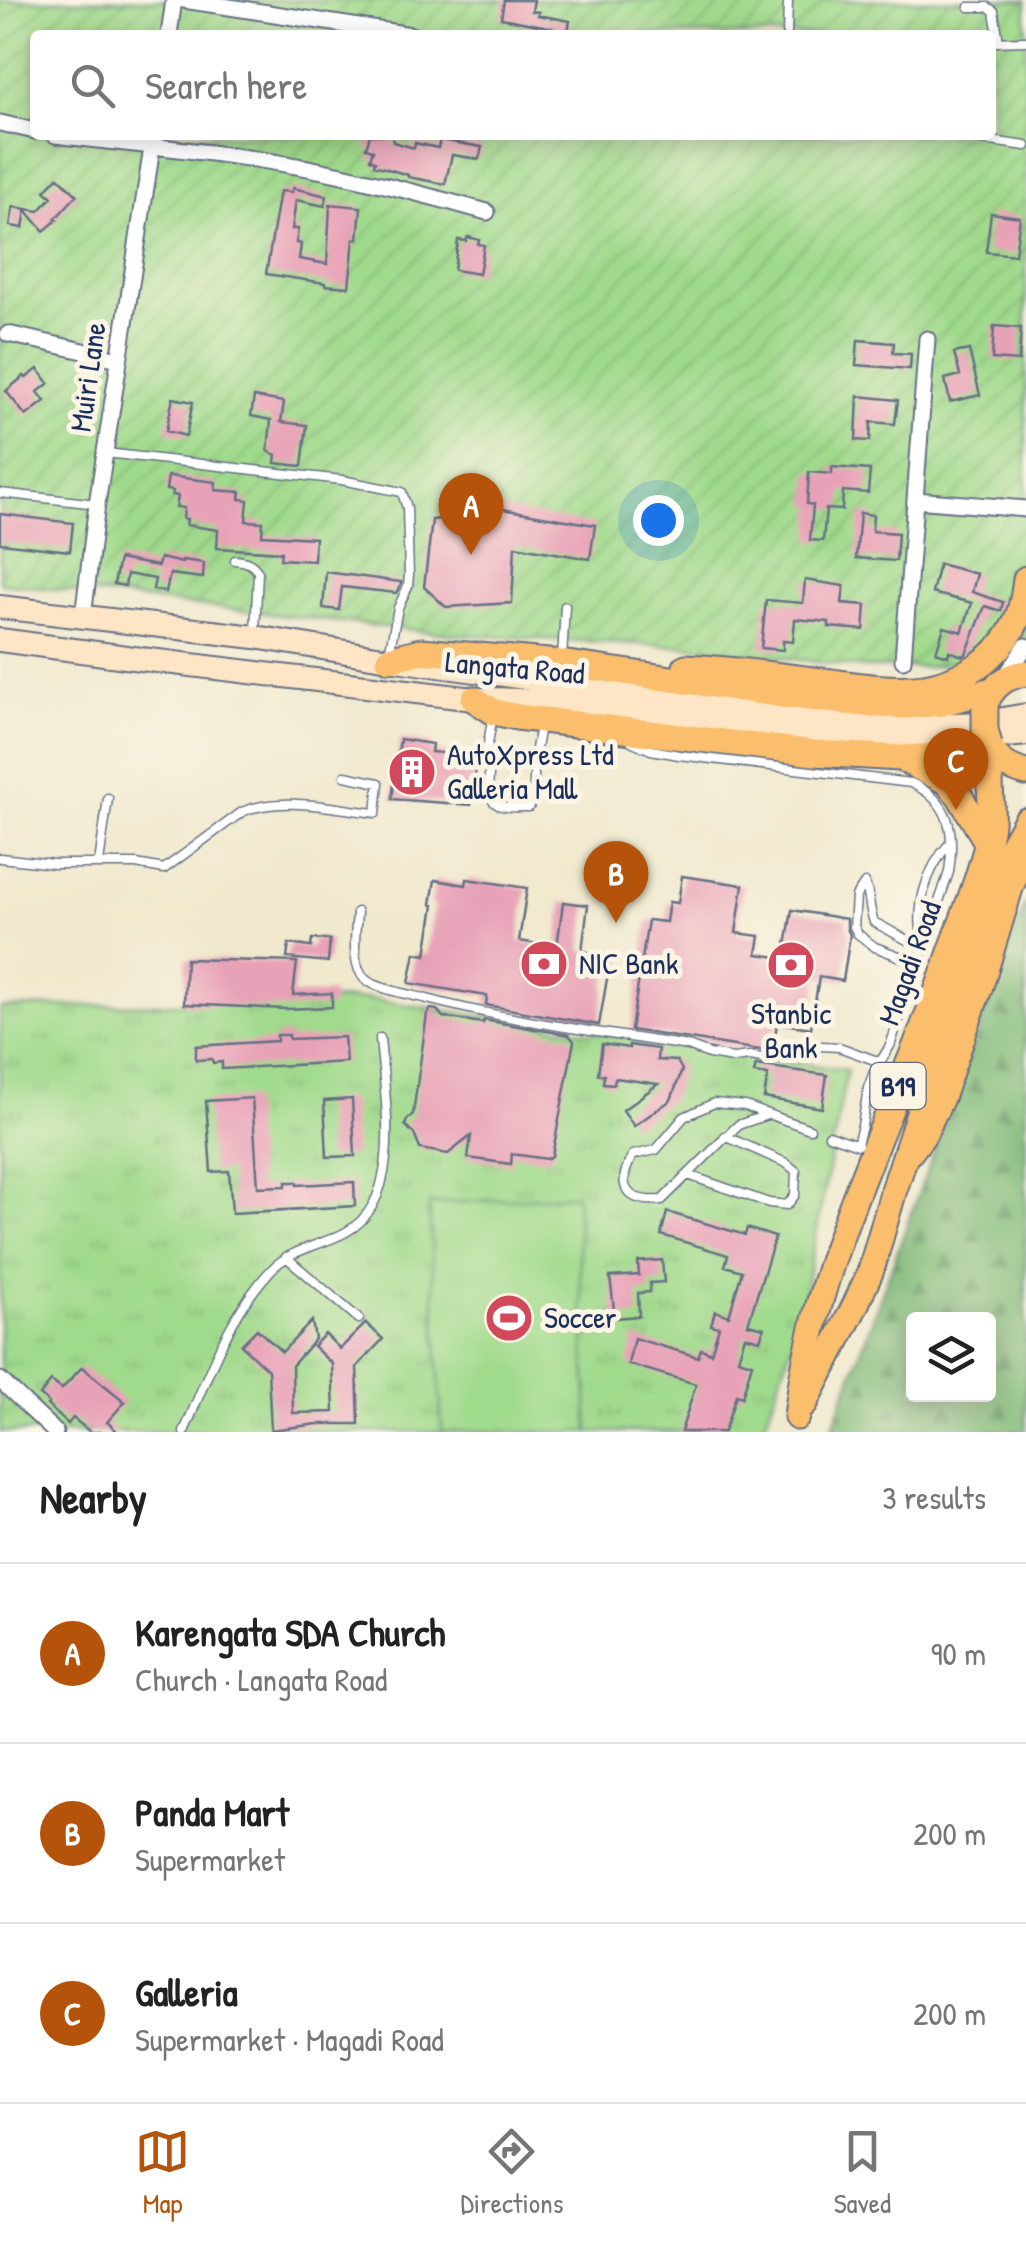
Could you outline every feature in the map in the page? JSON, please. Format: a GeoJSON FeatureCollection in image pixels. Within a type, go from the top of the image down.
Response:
{"type":"FeatureCollection","features":[{"type":"Feature","properties":{"kind":"main road"},"geometry":{"type":"LineString","coordinates":[[561,664],[722,668],[870,686],[922,687],[944,682],[996,652],[1015,624],[1026,579]]}},
{"type":"Feature","properties":{"kind":"main road","name":"Langata Road"},"geometry":{"type":"LineString","coordinates":[[0,607],[255,637],[825,720],[914,726],[1026,716]]}},
{"type":"Feature","properties":{"kind":"main road","name":"Langata Road"},"geometry":{"type":"LineString","coordinates":[[0,640],[484,705],[508,699],[568,704],[796,735],[939,742],[1026,734]]}},
{"type":"Feature","properties":{"kind":"main road"},"geometry":{"type":"LineString","coordinates":[[388,659],[421,650],[874,705],[942,703],[1001,688]]}},
{"type":"Feature","properties":{"kind":"main road","name":"Magadi Road"},"geometry":{"type":"LineString","coordinates":[[794,1424],[805,1359],[864,1148],[894,1098],[948,960],[987,842],[992,817],[992,751],[985,729],[1001,688]]}},
{"type":"Feature","properties":{"kind":"main road"},"geometry":{"type":"LineString","coordinates":[[484,705],[541,720],[814,752],[900,758],[992,751],[1015,770],[1026,772]]}},
{"type":"Feature","properties":{"kind":"main road"},"geometry":{"type":"LineString","coordinates":[[900,758],[946,781],[987,842]]}},
{"type":"Feature","properties":{"kind":"main road","name":"Magadi Road"},"geometry":{"type":"LineString","coordinates":[[794,1424],[871,1270],[892,1193],[998,872],[1026,822]]}},
{"type":"Feature","properties":{"kind":"main road"},"geometry":{"type":"LineString","coordinates":[[906,1156],[923,1135],[940,1098],[1011,885],[1026,854]]}},
{"type":"Feature","properties":{"kind":"main road"},"geometry":{"type":"LineString","coordinates":[[834,1254],[871,1270]]}},
{"type":"Feature","properties":{"kind":"street"},"geometry":{"type":"LineString","coordinates":[[170,30],[174,0]]}},
{"type":"Feature","properties":{"kind":"street"},"geometry":{"type":"LineString","coordinates":[[184,0],[280,7],[388,30]]}},
{"type":"Feature","properties":{"kind":"street"},"geometry":{"type":"LineString","coordinates":[[0,123],[30,130]]}},
{"type":"Feature","properties":{"kind":"street"},"geometry":{"type":"LineString","coordinates":[[153,140],[320,170],[487,212]]}},
{"type":"Feature","properties":{"kind":"street","name":"Muiri Lane"},"geometry":{"type":"LineString","coordinates":[[83,617],[82,575],[106,453],[153,140]]}},
{"type":"Feature","properties":{"kind":"street"},"geometry":{"type":"LineString","coordinates":[[8,334],[119,359]]}},
{"type":"Feature","properties":{"kind":"street"},"geometry":{"type":"LineString","coordinates":[[904,660],[927,339]]}},
{"type":"Feature","properties":{"kind":"street"},"geometry":{"type":"LineString","coordinates":[[915,500],[1026,509]]}},
{"type":"Feature","properties":{"kind":"street"},"geometry":{"type":"LineString","coordinates":[[1001,688],[1026,646]]}},
{"type":"Feature","properties":{"kind":"street"},"geometry":{"type":"LineString","coordinates":[[0,1380],[55,1432]]}},
{"type":"Feature","properties":{"kind":"lane"},"geometry":{"type":"LineString","coordinates":[[787,30],[788,0]]}},
{"type":"Feature","properties":{"kind":"lane"},"geometry":{"type":"LineString","coordinates":[[970,7],[994,10],[995,30]]}},
{"type":"Feature","properties":{"kind":"lane"},"geometry":{"type":"LineString","coordinates":[[996,42],[1026,41]]}},
{"type":"Feature","properties":{"kind":"lane"},"geometry":{"type":"LineString","coordinates":[[984,140],[1026,146]]}},
{"type":"Feature","properties":{"kind":"lane"},"geometry":{"type":"LineString","coordinates":[[106,453],[342,480],[402,492],[407,508],[409,576],[388,659]]}},
{"type":"Feature","properties":{"kind":"lane"},"geometry":{"type":"LineString","coordinates":[[0,493],[96,504]]}},
{"type":"Feature","properties":{"kind":"lane"},"geometry":{"type":"LineString","coordinates":[[235,560],[253,564],[258,572],[255,637]]}},
{"type":"Feature","properties":{"kind":"lane"},"geometry":{"type":"LineString","coordinates":[[561,664],[564,606]]}},
{"type":"Feature","properties":{"kind":"lane"},"geometry":{"type":"LineString","coordinates":[[484,705],[487,750],[491,757],[488,788],[492,800],[501,806],[528,807],[534,798],[534,761],[541,720]]}},
{"type":"Feature","properties":{"kind":"lane"},"geometry":{"type":"LineString","coordinates":[[622,730],[627,738],[652,750],[911,784],[927,791],[946,815],[951,842],[949,872],[890,1046],[868,1088],[862,1126],[864,1148],[830,1135]]}},
{"type":"Feature","properties":{"kind":"lane"},"geometry":{"type":"LineString","coordinates":[[491,757],[531,764],[534,761]]}},
{"type":"Feature","properties":{"kind":"lane"},"geometry":{"type":"LineString","coordinates":[[0,858],[54,864],[136,864],[164,869],[242,812],[266,804],[376,813],[380,783],[345,776]]}},
{"type":"Feature","properties":{"kind":"lane"},"geometry":{"type":"LineString","coordinates":[[98,863],[108,798]]}},
{"type":"Feature","properties":{"kind":"lane"},"geometry":{"type":"LineString","coordinates":[[924,944],[919,927],[922,894],[937,857],[951,842]]}},
{"type":"Feature","properties":{"kind":"lane"},"geometry":{"type":"LineString","coordinates":[[917,963],[875,947],[858,934],[854,927],[856,896],[865,883],[874,922],[905,939],[924,944]]}},
{"type":"Feature","properties":{"kind":"lane"},"geometry":{"type":"LineString","coordinates":[[357,912],[356,954],[362,974],[368,981],[394,991],[479,1012],[688,1046],[733,1058],[784,1057],[820,1046],[880,1062]]}},
{"type":"Feature","properties":{"kind":"lane"},"geometry":{"type":"LineString","coordinates":[[184,1432],[227,1331],[272,1270],[286,1258],[358,1224],[376,1203],[382,1187],[386,1147],[380,1038]]}},
{"type":"Feature","properties":{"kind":"lane"},"geometry":{"type":"LineString","coordinates":[[868,1088],[894,1098]]}},
{"type":"Feature","properties":{"kind":"lane"},"geometry":{"type":"LineString","coordinates":[[767,1116],[738,1125],[662,1200],[644,1201],[627,1190],[623,1181],[633,1155],[656,1150],[684,1117],[714,1103],[746,1106],[810,1129]]}},
{"type":"Feature","properties":{"kind":"lane"},"geometry":{"type":"LineString","coordinates":[[688,1176],[769,1203],[787,1204],[795,1194],[796,1171],[726,1136]]}},
{"type":"Feature","properties":{"kind":"lane"},"geometry":{"type":"LineString","coordinates":[[286,1258],[360,1320]]}},
{"type":"Feature","properties":{"kind":"green space"},"geometry":{"type":"Polygon","coordinates":[[[0,0],[1026,0],[1026,647],[929,667],[865,668],[696,647],[447,634],[0,583],[0,0]]]}},
{"type":"Feature","properties":{"kind":"green space"},"geometry":{"type":"Polygon","coordinates":[[[1026,901],[1026,1432],[831,1432],[1026,901]]]}},
{"type":"Feature","properties":{"kind":"green space"},"geometry":{"type":"Polygon","coordinates":[[[368,999],[847,1070],[799,1323],[762,1432],[0,1432],[0,1008],[368,999]]]}},
{"type":"Feature","properties":{"kind":"green space","name":"Soccer"},"geometry":{"type":"Polygon","coordinates":[[[576,1195],[589,1432],[442,1432],[429,1204],[576,1195]]]}},
{"type":"Feature","properties":{"kind":"building"},"geometry":{"type":"Polygon","coordinates":[[[504,0],[534,0],[532,11],[539,12],[538,15],[570,21],[568,30],[552,30],[501,18],[504,0]]]}},
{"type":"Feature","properties":{"kind":"building"},"geometry":{"type":"Polygon","coordinates":[[[368,140],[393,140],[414,148],[415,143],[438,148],[440,140],[482,147],[479,159],[452,155],[445,184],[374,165],[375,161],[370,159],[373,150],[366,148],[368,140]]]}},
{"type":"Feature","properties":{"kind":"building"},"geometry":{"type":"Polygon","coordinates":[[[58,177],[77,195],[57,220],[44,231],[26,210],[23,228],[10,226],[13,207],[39,211],[52,197],[45,191],[58,177]]]}},
{"type":"Feature","properties":{"kind":"building"},"geometry":{"type":"Polygon","coordinates":[[[293,188],[327,196],[325,206],[296,200],[292,229],[298,229],[299,259],[327,264],[330,204],[361,207],[349,287],[266,274],[280,191],[292,192],[293,188]]]}},
{"type":"Feature","properties":{"kind":"building"},"geometry":{"type":"Polygon","coordinates":[[[991,213],[1020,217],[1015,255],[986,252],[991,213]]]}},
{"type":"Feature","properties":{"kind":"building"},"geometry":{"type":"Polygon","coordinates":[[[468,237],[484,245],[479,274],[454,270],[458,240],[466,241],[468,237]]]}},
{"type":"Feature","properties":{"kind":"building"},"geometry":{"type":"Polygon","coordinates":[[[994,326],[1021,328],[1019,361],[992,359],[994,326]]]}},
{"type":"Feature","properties":{"kind":"building"},"geometry":{"type":"Polygon","coordinates":[[[858,340],[894,343],[893,353],[911,354],[910,369],[856,365],[858,340]]]}},
{"type":"Feature","properties":{"kind":"building"},"geometry":{"type":"Polygon","coordinates":[[[969,350],[980,395],[950,402],[945,379],[960,375],[954,353],[969,350]]]}},
{"type":"Feature","properties":{"kind":"building"},"geometry":{"type":"Polygon","coordinates":[[[38,369],[49,383],[38,392],[45,401],[26,416],[6,391],[38,369]]]}},
{"type":"Feature","properties":{"kind":"building"},"geometry":{"type":"Polygon","coordinates":[[[858,396],[898,400],[895,424],[871,422],[870,441],[856,440],[858,396]]]}},
{"type":"Feature","properties":{"kind":"building"},"geometry":{"type":"Polygon","coordinates":[[[254,397],[284,402],[281,422],[307,425],[302,466],[275,463],[276,455],[268,451],[271,420],[251,416],[254,397]]]}},
{"type":"Feature","properties":{"kind":"building"},"geometry":{"type":"Polygon","coordinates":[[[173,398],[193,402],[186,436],[166,431],[173,398]]]}},
{"type":"Feature","properties":{"kind":"building"},"geometry":{"type":"Polygon","coordinates":[[[832,467],[870,470],[868,493],[843,491],[842,510],[826,509],[823,541],[810,540],[813,505],[807,504],[809,472],[832,474],[832,467]]]}},
{"type":"Feature","properties":{"kind":"building"},"geometry":{"type":"Polygon","coordinates":[[[168,476],[216,482],[215,490],[241,492],[240,499],[248,500],[246,521],[263,522],[262,535],[315,538],[314,561],[280,559],[281,552],[217,548],[218,530],[186,525],[184,508],[176,507],[178,496],[166,490],[168,476]]]}},
{"type":"Feature","properties":{"kind":"building"},"geometry":{"type":"Polygon","coordinates":[[[467,500],[595,525],[590,559],[515,546],[512,603],[446,607],[424,587],[432,520],[464,515],[467,500]]]}},
{"type":"Feature","properties":{"kind":"building"},"geometry":{"type":"Polygon","coordinates":[[[860,513],[873,515],[872,531],[898,533],[896,561],[856,558],[860,513]]]}},
{"type":"Feature","properties":{"kind":"building"},"geometry":{"type":"Polygon","coordinates":[[[0,514],[73,523],[70,551],[0,543],[0,514]]]}},
{"type":"Feature","properties":{"kind":"building"},"geometry":{"type":"Polygon","coordinates":[[[160,558],[204,563],[203,578],[170,574],[166,592],[153,589],[155,579],[127,574],[125,586],[114,584],[119,559],[158,566],[160,558]]]}},
{"type":"Feature","properties":{"kind":"building"},"geometry":{"type":"Polygon","coordinates":[[[939,564],[977,574],[972,592],[1003,602],[1001,611],[985,606],[963,656],[936,652],[944,627],[962,632],[972,603],[932,593],[939,564]]]}},
{"type":"Feature","properties":{"kind":"building"},"geometry":{"type":"Polygon","coordinates":[[[326,572],[401,584],[396,593],[342,587],[339,610],[323,608],[326,572]]]}},
{"type":"Feature","properties":{"kind":"building"},"geometry":{"type":"Polygon","coordinates":[[[805,580],[844,586],[842,603],[866,605],[864,630],[795,619],[793,642],[783,641],[783,650],[761,648],[766,600],[803,603],[805,580]]]}},
{"type":"Feature","properties":{"kind":"building"},"geometry":{"type":"Polygon","coordinates":[[[400,739],[432,744],[431,752],[469,756],[478,752],[471,805],[392,799],[400,739]]]}},
{"type":"Feature","properties":{"kind":"building"},"geometry":{"type":"Polygon","coordinates":[[[682,876],[743,885],[736,933],[760,936],[757,954],[784,958],[792,910],[847,919],[850,935],[843,981],[819,977],[811,1028],[777,1023],[773,1051],[631,1030],[648,920],[666,922],[669,902],[678,903],[682,876]]]}},
{"type":"Feature","properties":{"kind":"building"},"geometry":{"type":"Polygon","coordinates":[[[467,879],[527,888],[519,941],[557,947],[563,902],[588,905],[582,951],[611,956],[599,1025],[486,1005],[487,996],[409,983],[415,953],[426,955],[435,880],[466,885],[467,879]]]}},
{"type":"Feature","properties":{"kind":"building"},"geometry":{"type":"Polygon","coordinates":[[[312,939],[330,940],[328,962],[287,958],[289,944],[311,947],[312,939]]]}},
{"type":"Feature","properties":{"kind":"building"},"geometry":{"type":"Polygon","coordinates":[[[186,959],[297,962],[293,995],[332,993],[332,1007],[184,1004],[186,959]]]}},
{"type":"Feature","properties":{"kind":"building"},"geometry":{"type":"Polygon","coordinates":[[[431,1009],[443,1017],[569,1035],[574,1041],[552,1156],[547,1159],[512,1154],[511,1164],[468,1158],[471,1136],[448,1154],[420,1149],[405,1125],[413,1114],[427,1014],[431,1009]]]}},
{"type":"Feature","properties":{"kind":"building"},"geometry":{"type":"Polygon","coordinates":[[[277,1035],[289,1035],[289,1039],[344,1037],[346,1062],[222,1069],[222,1062],[196,1060],[196,1046],[277,1041],[277,1035]]]}},
{"type":"Feature","properties":{"kind":"building"},"geometry":{"type":"Polygon","coordinates":[[[602,1044],[658,1049],[657,1060],[677,1061],[682,1070],[671,1100],[634,1126],[623,1110],[658,1084],[615,1078],[614,1084],[603,1083],[604,1075],[598,1074],[602,1044]]]}},
{"type":"Feature","properties":{"kind":"building"},"geometry":{"type":"Polygon","coordinates":[[[756,1065],[827,1075],[822,1108],[764,1098],[768,1075],[754,1073],[756,1065]]]}},
{"type":"Feature","properties":{"kind":"building"},"geometry":{"type":"Polygon","coordinates":[[[252,1098],[258,1187],[286,1186],[286,1182],[354,1182],[355,1206],[232,1213],[229,1171],[211,1172],[206,1101],[252,1098]]]}},
{"type":"Feature","properties":{"kind":"building"},"geometry":{"type":"Polygon","coordinates":[[[352,1099],[355,1156],[327,1157],[324,1101],[352,1099]]]}},
{"type":"Feature","properties":{"kind":"building"},"geometry":{"type":"Polygon","coordinates":[[[667,1212],[745,1235],[747,1228],[775,1237],[748,1324],[764,1328],[760,1340],[745,1336],[738,1359],[752,1363],[742,1397],[736,1395],[724,1432],[681,1432],[696,1384],[628,1364],[634,1338],[698,1357],[701,1349],[711,1353],[719,1327],[711,1325],[715,1311],[729,1316],[742,1271],[725,1266],[728,1255],[661,1235],[667,1212]]]}},
{"type":"Feature","properties":{"kind":"building"},"geometry":{"type":"Polygon","coordinates":[[[662,1260],[664,1282],[650,1283],[650,1292],[638,1293],[639,1316],[615,1318],[610,1277],[639,1275],[638,1262],[662,1260]]]}},
{"type":"Feature","properties":{"kind":"building"},"geometry":{"type":"Polygon","coordinates":[[[312,1321],[315,1339],[292,1366],[293,1413],[334,1412],[332,1364],[313,1346],[325,1334],[340,1349],[366,1323],[383,1339],[357,1367],[359,1424],[271,1430],[268,1370],[241,1345],[257,1329],[282,1352],[312,1321]]]}},
{"type":"Feature","properties":{"kind":"building"},"geometry":{"type":"Polygon","coordinates":[[[82,1367],[125,1402],[107,1422],[118,1432],[90,1432],[73,1418],[68,1424],[40,1395],[51,1381],[62,1389],[82,1367]]]}},
{"type":"Feature","properties":{"kind":"place","name":"Karengata SDA Church"},"geometry":{"type":"Point","coordinates":[471,555]}},
{"type":"Feature","properties":{"kind":"place","name":"AutoXpress Ltd Galleria Mall"},"geometry":{"type":"Point","coordinates":[412,772]}},
{"type":"Feature","properties":{"kind":"place","name":"Galleria"},"geometry":{"type":"Point","coordinates":[956,810]}},
{"type":"Feature","properties":{"kind":"place","name":"Panda Mart"},"geometry":{"type":"Point","coordinates":[616,923]}},
{"type":"Feature","properties":{"kind":"place","name":"NIC Bank"},"geometry":{"type":"Point","coordinates":[544,964]}},
{"type":"Feature","properties":{"kind":"place","name":"Stanbic Bank"},"geometry":{"type":"Point","coordinates":[791,965]}},
{"type":"Feature","properties":{"kind":"place","name":"Soccer"},"geometry":{"type":"Point","coordinates":[509,1318]}}]}
